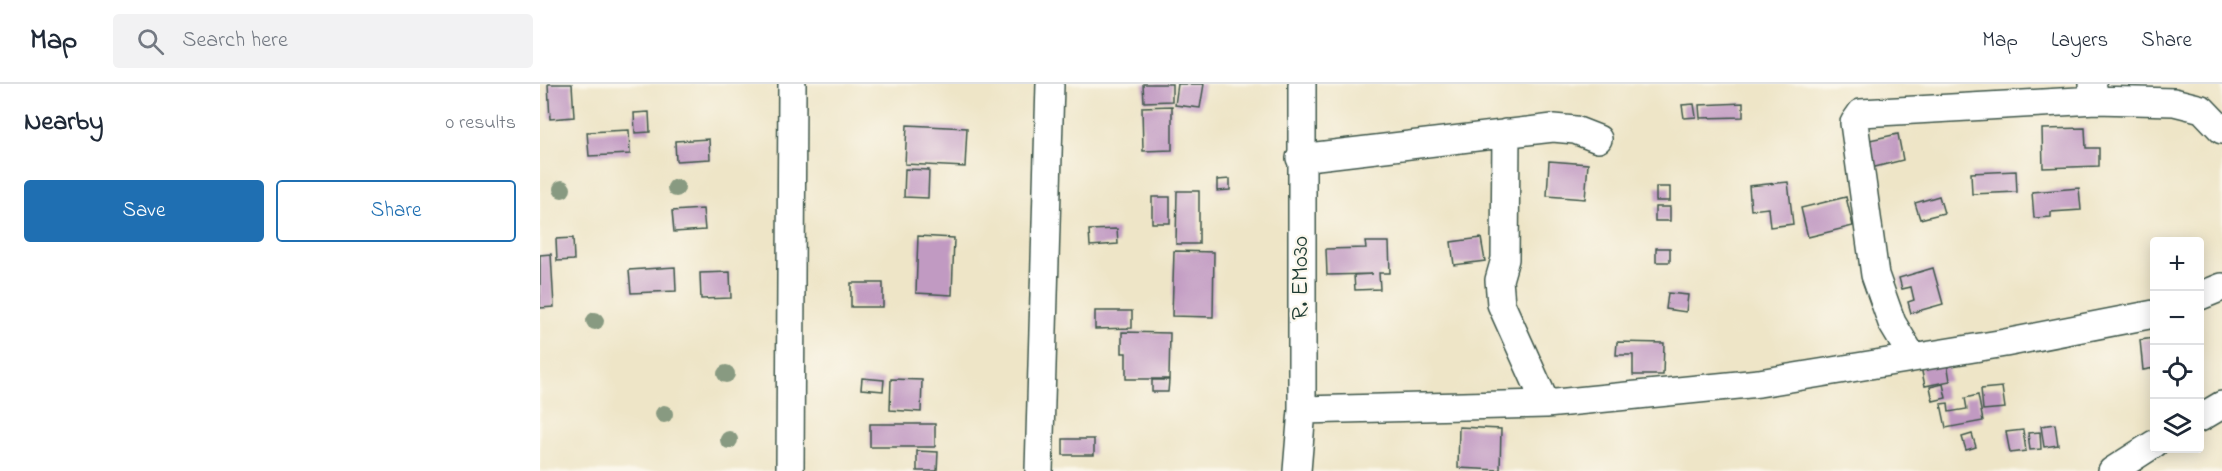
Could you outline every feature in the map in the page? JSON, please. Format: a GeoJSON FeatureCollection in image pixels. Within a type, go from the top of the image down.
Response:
{"type":"FeatureCollection","features":[{"type":"Feature","properties":{"kind":"street"},"geometry":{"type":"LineString","coordinates":[[790,471],[792,84]]}},
{"type":"Feature","properties":{"kind":"street"},"geometry":{"type":"LineString","coordinates":[[1039,471],[1050,84]]}},
{"type":"Feature","properties":{"kind":"street","name":"R. EM030"},"geometry":{"type":"LineString","coordinates":[[1298,471],[1302,410],[1300,158],[1302,84]]}},
{"type":"Feature","properties":{"kind":"street"},"geometry":{"type":"LineString","coordinates":[[1913,358],[1892,323],[1875,275],[1854,123],[1861,113],[2094,92],[2174,102],[2202,109],[2222,130]]}},
{"type":"Feature","properties":{"kind":"street"},"geometry":{"type":"LineString","coordinates":[[1300,158],[1553,128],[1575,130],[1598,139]]}},
{"type":"Feature","properties":{"kind":"street"},"geometry":{"type":"LineString","coordinates":[[1506,133],[1505,259],[1499,280],[1501,304],[1546,404]]}},
{"type":"Feature","properties":{"kind":"street"},"geometry":{"type":"LineString","coordinates":[[2204,294],[2222,287]]}},
{"type":"Feature","properties":{"kind":"street"},"geometry":{"type":"LineString","coordinates":[[1302,410],[1546,404],[1759,383],[1913,358],[2150,315]]}},
{"type":"Feature","properties":{"kind":"street"},"geometry":{"type":"LineString","coordinates":[[2204,415],[2222,405]]}},
{"type":"Feature","properties":{"kind":"street"},"geometry":{"type":"LineString","coordinates":[[2112,471],[2150,447]]}},
{"type":"Feature","properties":{"kind":"building"},"geometry":{"type":"Polygon","coordinates":[[[548,84],[572,84],[574,117],[550,119],[548,84]]]}},
{"type":"Feature","properties":{"kind":"building"},"geometry":{"type":"Polygon","coordinates":[[[1143,84],[1172,84],[1172,101],[1144,102],[1143,84]]]}},
{"type":"Feature","properties":{"kind":"building"},"geometry":{"type":"Polygon","coordinates":[[[1178,84],[1204,84],[1200,108],[1175,105],[1178,84]]]}},
{"type":"Feature","properties":{"kind":"building"},"geometry":{"type":"Polygon","coordinates":[[[1743,103],[1743,117],[1700,118],[1699,105],[1743,103]]]}},
{"type":"Feature","properties":{"kind":"building"},"geometry":{"type":"Polygon","coordinates":[[[1694,104],[1696,117],[1684,118],[1682,105],[1694,104]]]}},
{"type":"Feature","properties":{"kind":"building"},"geometry":{"type":"Polygon","coordinates":[[[1172,106],[1172,150],[1143,151],[1142,107],[1172,106]]]}},
{"type":"Feature","properties":{"kind":"building"},"geometry":{"type":"Polygon","coordinates":[[[649,112],[650,132],[635,133],[634,113],[649,112]]]}},
{"type":"Feature","properties":{"kind":"building"},"geometry":{"type":"Polygon","coordinates":[[[907,125],[967,128],[965,167],[905,164],[907,125]]]}},
{"type":"Feature","properties":{"kind":"building"},"geometry":{"type":"Polygon","coordinates":[[[2085,128],[2086,148],[2099,148],[2099,166],[2043,168],[2042,129],[2085,128]]]}},
{"type":"Feature","properties":{"kind":"building"},"geometry":{"type":"Polygon","coordinates":[[[629,130],[630,154],[589,156],[587,132],[629,130]]]}},
{"type":"Feature","properties":{"kind":"building"},"geometry":{"type":"Polygon","coordinates":[[[1898,134],[1903,160],[1871,168],[1865,141],[1898,134]]]}},
{"type":"Feature","properties":{"kind":"building"},"geometry":{"type":"Polygon","coordinates":[[[709,139],[710,159],[676,161],[675,141],[709,139]]]}},
{"type":"Feature","properties":{"kind":"building"},"geometry":{"type":"Polygon","coordinates":[[[1549,161],[1588,164],[1585,199],[1547,196],[1549,161]]]}},
{"type":"Feature","properties":{"kind":"building"},"geometry":{"type":"Polygon","coordinates":[[[905,169],[929,170],[928,198],[904,197],[905,169]]]}},
{"type":"Feature","properties":{"kind":"building"},"geometry":{"type":"Polygon","coordinates":[[[2016,171],[2017,192],[1972,194],[1971,173],[2016,171]]]}},
{"type":"Feature","properties":{"kind":"building"},"geometry":{"type":"Polygon","coordinates":[[[1230,179],[1230,190],[1217,191],[1217,180],[1230,179]]]}},
{"type":"Feature","properties":{"kind":"building"},"geometry":{"type":"Polygon","coordinates":[[[1788,182],[1793,224],[1770,227],[1768,208],[1751,210],[1749,186],[1788,182]]]}},
{"type":"Feature","properties":{"kind":"building"},"geometry":{"type":"Polygon","coordinates":[[[1656,187],[1670,187],[1670,201],[1656,201],[1656,187]]]}},
{"type":"Feature","properties":{"kind":"building"},"geometry":{"type":"Polygon","coordinates":[[[2079,188],[2081,210],[2051,212],[2051,217],[2034,218],[2032,192],[2079,188]]]}},
{"type":"Feature","properties":{"kind":"building"},"geometry":{"type":"Polygon","coordinates":[[[1177,191],[1199,191],[1199,244],[1176,244],[1177,191]]]}},
{"type":"Feature","properties":{"kind":"building"},"geometry":{"type":"Polygon","coordinates":[[[1939,196],[1944,213],[1920,219],[1915,203],[1939,196]]]}},
{"type":"Feature","properties":{"kind":"building"},"geometry":{"type":"Polygon","coordinates":[[[1152,197],[1170,197],[1170,223],[1152,223],[1152,197]]]}},
{"type":"Feature","properties":{"kind":"building"},"geometry":{"type":"Polygon","coordinates":[[[1846,197],[1853,226],[1808,237],[1801,208],[1846,197]]]}},
{"type":"Feature","properties":{"kind":"building"},"geometry":{"type":"Polygon","coordinates":[[[1655,207],[1670,207],[1670,221],[1655,221],[1655,207]]]}},
{"type":"Feature","properties":{"kind":"building"},"geometry":{"type":"Polygon","coordinates":[[[703,209],[705,230],[674,232],[672,211],[703,209]]]}},
{"type":"Feature","properties":{"kind":"building"},"geometry":{"type":"Polygon","coordinates":[[[1117,229],[1118,244],[1090,246],[1089,230],[1117,229]]]}},
{"type":"Feature","properties":{"kind":"building"},"geometry":{"type":"Polygon","coordinates":[[[918,236],[954,238],[952,295],[916,293],[918,236]]]}},
{"type":"Feature","properties":{"kind":"building"},"geometry":{"type":"Polygon","coordinates":[[[573,238],[574,260],[557,261],[556,239],[573,238]]]}},
{"type":"Feature","properties":{"kind":"building"},"geometry":{"type":"Polygon","coordinates":[[[1481,238],[1485,261],[1454,265],[1451,242],[1481,238]]]}},
{"type":"Feature","properties":{"kind":"building"},"geometry":{"type":"Polygon","coordinates":[[[1365,242],[1389,242],[1390,273],[1379,273],[1380,289],[1355,290],[1354,275],[1373,274],[1327,275],[1326,249],[1366,248],[1365,242]]]}},
{"type":"Feature","properties":{"kind":"building"},"geometry":{"type":"Polygon","coordinates":[[[1656,248],[1670,248],[1670,262],[1656,262],[1656,248]]]}},
{"type":"Feature","properties":{"kind":"building"},"geometry":{"type":"Polygon","coordinates":[[[1174,251],[1214,252],[1213,317],[1172,316],[1174,251]]]}},
{"type":"Feature","properties":{"kind":"building"},"geometry":{"type":"Polygon","coordinates":[[[551,254],[554,307],[540,308],[540,255],[551,254]]]}},
{"type":"Feature","properties":{"kind":"building"},"geometry":{"type":"Polygon","coordinates":[[[675,267],[676,291],[631,293],[629,270],[675,267]]]}},
{"type":"Feature","properties":{"kind":"building"},"geometry":{"type":"Polygon","coordinates":[[[1933,268],[1943,304],[1911,313],[1908,302],[1914,300],[1911,287],[1902,289],[1899,278],[1933,268]]]}},
{"type":"Feature","properties":{"kind":"building"},"geometry":{"type":"Polygon","coordinates":[[[730,272],[731,298],[701,299],[700,273],[730,272]]]}},
{"type":"Feature","properties":{"kind":"building"},"geometry":{"type":"Polygon","coordinates":[[[851,283],[883,283],[883,307],[851,307],[851,283]]]}},
{"type":"Feature","properties":{"kind":"building"},"geometry":{"type":"Polygon","coordinates":[[[1668,293],[1688,295],[1686,312],[1666,309],[1668,293]]]}},
{"type":"Feature","properties":{"kind":"building"},"geometry":{"type":"Polygon","coordinates":[[[1095,311],[1132,311],[1132,328],[1095,329],[1095,311]]]}},
{"type":"Feature","properties":{"kind":"building"},"geometry":{"type":"Polygon","coordinates":[[[1122,332],[1170,333],[1169,379],[1126,379],[1126,353],[1122,353],[1122,332]]]}},
{"type":"Feature","properties":{"kind":"building"},"geometry":{"type":"Polygon","coordinates":[[[2150,339],[2150,369],[2143,370],[2140,340],[2150,339]]]}},
{"type":"Feature","properties":{"kind":"building"},"geometry":{"type":"Polygon","coordinates":[[[1617,342],[1664,343],[1663,375],[1633,375],[1633,355],[1616,355],[1617,342]]]}},
{"type":"Feature","properties":{"kind":"building"},"geometry":{"type":"Polygon","coordinates":[[[1947,362],[1950,381],[1925,386],[1921,367],[1947,362]]]}},
{"type":"Feature","properties":{"kind":"building"},"geometry":{"type":"Polygon","coordinates":[[[862,378],[884,380],[883,391],[861,389],[862,378]]]}},
{"type":"Feature","properties":{"kind":"building"},"geometry":{"type":"Polygon","coordinates":[[[891,379],[922,380],[921,412],[890,410],[891,379]]]}},
{"type":"Feature","properties":{"kind":"building"},"geometry":{"type":"Polygon","coordinates":[[[1152,380],[1169,380],[1168,392],[1152,392],[1152,380]]]}},
{"type":"Feature","properties":{"kind":"building"},"geometry":{"type":"Polygon","coordinates":[[[1943,384],[1946,398],[1933,401],[1930,387],[1943,384]]]}},
{"type":"Feature","properties":{"kind":"building"},"geometry":{"type":"Polygon","coordinates":[[[2002,387],[2005,408],[1983,410],[1981,389],[2002,387]]]}},
{"type":"Feature","properties":{"kind":"building"},"geometry":{"type":"Polygon","coordinates":[[[1978,395],[1983,421],[1946,428],[1941,404],[1948,403],[1949,412],[1967,409],[1965,398],[1978,395]]]}},
{"type":"Feature","properties":{"kind":"building"},"geometry":{"type":"Polygon","coordinates":[[[870,424],[935,424],[935,447],[870,447],[870,424]]]}},
{"type":"Feature","properties":{"kind":"building"},"geometry":{"type":"Polygon","coordinates":[[[2055,424],[2058,445],[2044,447],[2041,426],[2055,424]]]}},
{"type":"Feature","properties":{"kind":"building"},"geometry":{"type":"Polygon","coordinates":[[[1459,427],[1501,429],[1500,470],[1458,468],[1459,427]]]}},
{"type":"Feature","properties":{"kind":"building"},"geometry":{"type":"Polygon","coordinates":[[[2023,430],[2026,451],[2010,453],[2006,432],[2023,430]]]}},
{"type":"Feature","properties":{"kind":"building"},"geometry":{"type":"Polygon","coordinates":[[[2040,432],[2041,449],[2030,450],[2028,433],[2040,432]]]}},
{"type":"Feature","properties":{"kind":"building"},"geometry":{"type":"Polygon","coordinates":[[[1972,434],[1976,447],[1966,450],[1962,437],[1972,434]]]}},
{"type":"Feature","properties":{"kind":"building"},"geometry":{"type":"Polygon","coordinates":[[[1063,439],[1094,439],[1094,455],[1063,455],[1063,439]]]}},
{"type":"Feature","properties":{"kind":"building"},"geometry":{"type":"Polygon","coordinates":[[[917,451],[938,452],[937,471],[917,471],[917,451]]]}}]}
